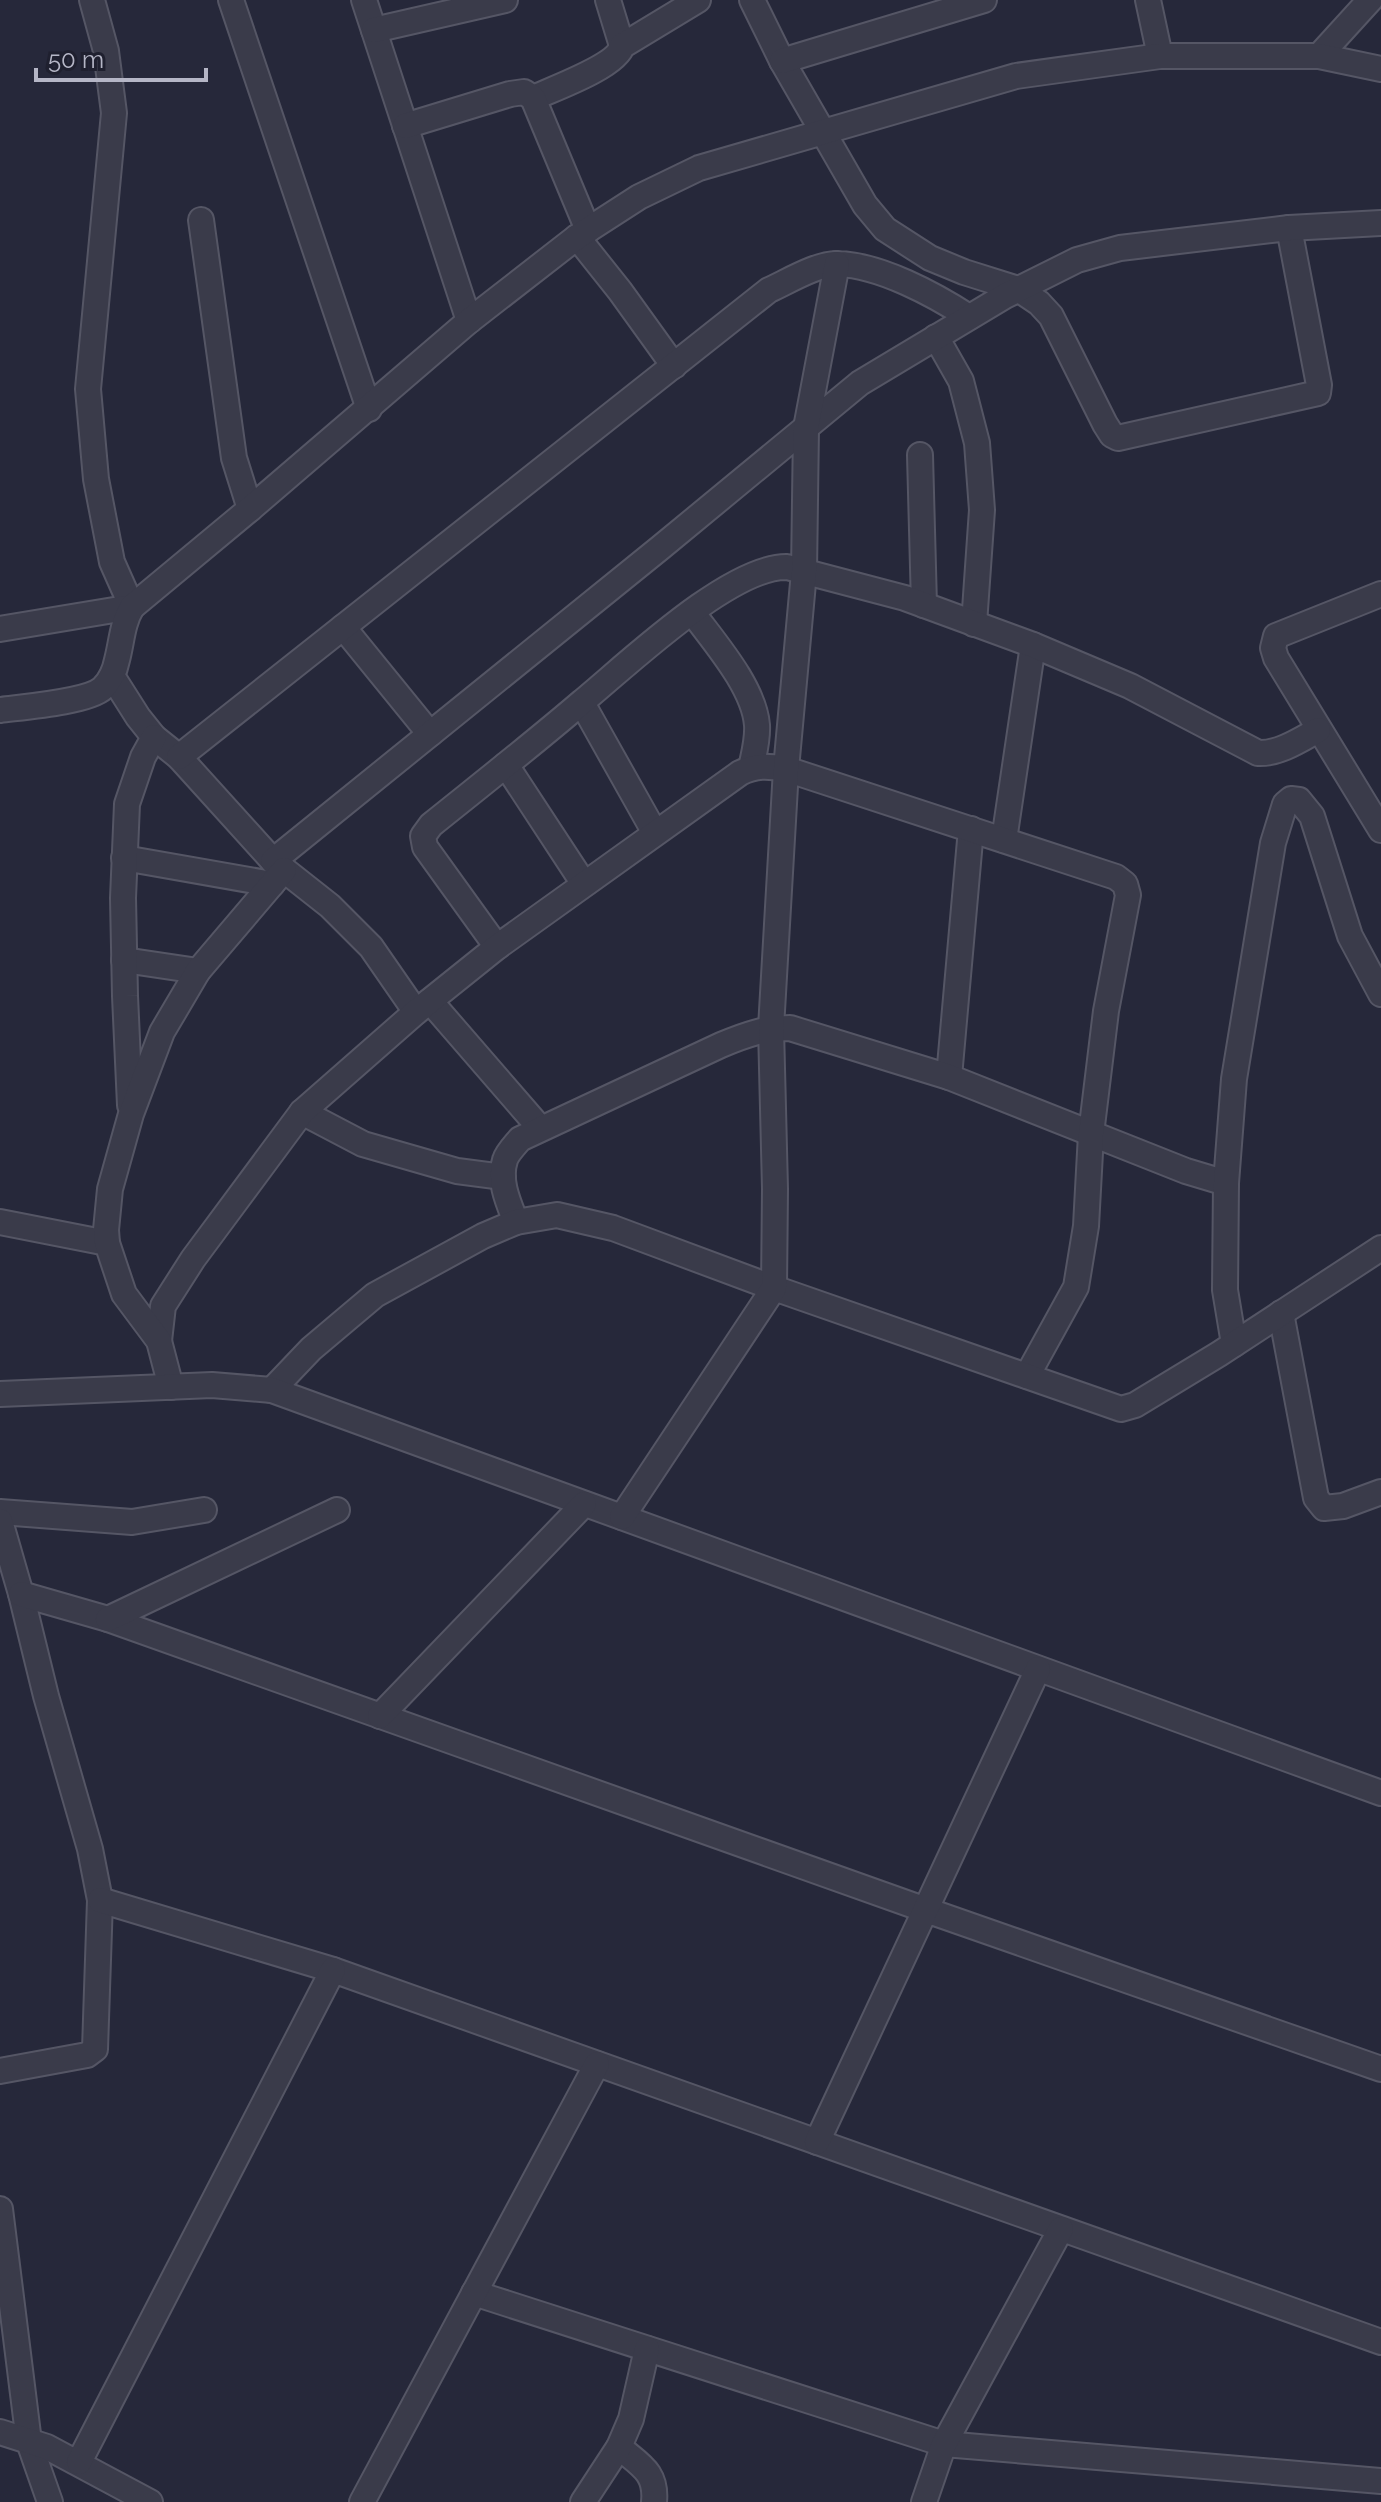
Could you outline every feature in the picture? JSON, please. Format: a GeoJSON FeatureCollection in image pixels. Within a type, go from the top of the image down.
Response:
{"type":"FeatureCollection","features":[{"type":"Feature","properties":{"kind":"street"},"geometry":{"type":"LineString","coordinates":[[92,0],[106,51],[114,113],[88,389],[96,479],[109,548],[121,586],[132,607]]}},
{"type":"Feature","properties":{"kind":"street"},"geometry":{"type":"LineString","coordinates":[[231,0],[369,409]]}},
{"type":"Feature","properties":{"kind":"street"},"geometry":{"type":"LineString","coordinates":[[364,0],[469,321]]}},
{"type":"Feature","properties":{"kind":"street"},"geometry":{"type":"LineString","coordinates":[[374,30],[505,0]]}},
{"type":"Feature","properties":{"kind":"street"},"geometry":{"type":"LineString","coordinates":[[533,98],[604,65],[620,53],[622,46],[608,0]]}},
{"type":"Feature","properties":{"kind":"street"},"geometry":{"type":"LineString","coordinates":[[622,46],[698,0]]}},
{"type":"Feature","properties":{"kind":"street"},"geometry":{"type":"LineString","coordinates":[[752,0],[813,134],[885,229],[930,258],[1039,303],[1051,316],[1105,424],[1118,438],[1318,393],[1289,228]]}},
{"type":"Feature","properties":{"kind":"street"},"geometry":{"type":"LineString","coordinates":[[782,61],[984,0]]}},
{"type":"Feature","properties":{"kind":"street"},"geometry":{"type":"LineString","coordinates":[[1148,0],[1160,56]]}},
{"type":"Feature","properties":{"kind":"street"},"geometry":{"type":"LineString","coordinates":[[1319,56],[1370,0]]}},
{"type":"Feature","properties":{"kind":"street"},"geometry":{"type":"LineString","coordinates":[[0,710],[85,697],[102,690],[112,676],[125,620],[132,607],[469,321],[582,233],[639,197],[699,168],[1016,76],[1160,56],[1319,56],[1381,69]]}},
{"type":"Feature","properties":{"kind":"street"},"geometry":{"type":"LineString","coordinates":[[405,126],[510,94],[524,92],[533,98],[582,233],[674,366]]}},
{"type":"Feature","properties":{"kind":"street"},"geometry":{"type":"LineString","coordinates":[[201,220],[234,458],[250,509]]}},
{"type":"Feature","properties":{"kind":"street"},"geometry":{"type":"LineString","coordinates":[[159,1341],[124,1294],[107,1243],[110,1189],[131,1114],[162,1032],[198,971],[276,872],[430,734],[860,383],[974,314],[1077,260],[1120,248],[1289,228],[1381,223]]}},
{"type":"Feature","properties":{"kind":"street"},"geometry":{"type":"LineString","coordinates":[[179,757],[769,290],[801,275],[837,264],[872,270],[974,314]]}},
{"type":"Feature","properties":{"kind":"street"},"geometry":{"type":"LineString","coordinates":[[622,1517],[774,1288],[771,1028],[786,769],[804,572],[806,428],[837,264]]}},
{"type":"Feature","properties":{"kind":"street"},"geometry":{"type":"LineString","coordinates":[[936,337],[961,381],[977,443],[982,510],[974,624]]}},
{"type":"Feature","properties":{"kind":"street"},"geometry":{"type":"LineString","coordinates":[[920,455],[924,605]]}},
{"type":"Feature","properties":{"kind":"street"},"geometry":{"type":"LineString","coordinates":[[497,947],[425,847],[423,836],[431,825],[674,624],[751,575],[773,567],[787,567],[924,605],[1033,645],[1130,686],[1258,753],[1277,750],[1311,734]]}},
{"type":"Feature","properties":{"kind":"street"},"geometry":{"type":"LineString","coordinates":[[1381,594],[1276,636],[1273,648],[1311,734],[1381,830]]}},
{"type":"Feature","properties":{"kind":"street"},"geometry":{"type":"LineString","coordinates":[[0,629],[132,607]]}},
{"type":"Feature","properties":{"kind":"street"},"geometry":{"type":"LineString","coordinates":[[692,612],[725,657],[748,696],[757,721],[758,739],[751,768]]}},
{"type":"Feature","properties":{"kind":"street"},"geometry":{"type":"LineString","coordinates":[[343,627],[430,734]]}},
{"type":"Feature","properties":{"kind":"street"},"geometry":{"type":"LineString","coordinates":[[1004,840],[1033,645]]}},
{"type":"Feature","properties":{"kind":"street"},"geometry":{"type":"LineString","coordinates":[[112,676],[154,737],[179,757],[276,872],[330,906],[540,1128]]}},
{"type":"Feature","properties":{"kind":"street"},"geometry":{"type":"LineString","coordinates":[[582,703],[655,833]]}},
{"type":"Feature","properties":{"kind":"street"},"geometry":{"type":"LineString","coordinates":[[131,1114],[124,960],[127,804],[143,757],[154,737]]}},
{"type":"Feature","properties":{"kind":"street"},"geometry":{"type":"LineString","coordinates":[[506,765],[584,884]]}},
{"type":"Feature","properties":{"kind":"street"},"geometry":{"type":"LineString","coordinates":[[171,1387],[159,1341],[163,1306],[193,1259],[302,1112],[423,1006],[497,947],[740,773],[766,765],[1116,877],[1125,884],[1128,895],[1106,1011],[1091,1134],[1086,1226],[1076,1287],[1027,1376]]}},
{"type":"Feature","properties":{"kind":"street"},"geometry":{"type":"LineString","coordinates":[[1227,1349],[1222,1182],[1234,1079],[1273,843],[1285,804],[1291,799],[1299,800],[1312,816],[1350,936],[1381,994]]}},
{"type":"Feature","properties":{"kind":"street"},"geometry":{"type":"LineString","coordinates":[[949,1077],[971,829]]}},
{"type":"Feature","properties":{"kind":"street"},"geometry":{"type":"LineString","coordinates":[[124,858],[276,872]]}},
{"type":"Feature","properties":{"kind":"street"},"geometry":{"type":"LineString","coordinates":[[124,960],[198,971]]}},
{"type":"Feature","properties":{"kind":"street"},"geometry":{"type":"LineString","coordinates":[[516,1222],[503,1177],[505,1159],[520,1139],[721,1045],[771,1028],[790,1028],[949,1077],[1186,1171],[1222,1182]]}},
{"type":"Feature","properties":{"kind":"street"},"geometry":{"type":"LineString","coordinates":[[302,1112],[363,1144],[457,1171],[503,1177]]}},
{"type":"Feature","properties":{"kind":"street"},"geometry":{"type":"LineString","coordinates":[[272,1390],[311,1349],[375,1295],[483,1236],[516,1222],[557,1215],[613,1228],[774,1288],[1121,1409],[1135,1405],[1227,1349],[1381,1248]]}},
{"type":"Feature","properties":{"kind":"street"},"geometry":{"type":"LineString","coordinates":[[0,1222],[107,1243]]}},
{"type":"Feature","properties":{"kind":"street"},"geometry":{"type":"LineString","coordinates":[[1281,1313],[1316,1498],[1324,1508],[1343,1506],[1381,1492]]}},
{"type":"Feature","properties":{"kind":"street"},"geometry":{"type":"LineString","coordinates":[[0,1394],[212,1385],[272,1390],[1379,1790]]}},
{"type":"Feature","properties":{"kind":"street"},"geometry":{"type":"LineString","coordinates":[[380,1716],[584,1504]]}},
{"type":"Feature","properties":{"kind":"street"},"geometry":{"type":"LineString","coordinates":[[0,1512],[132,1522],[204,1510]]}},
{"type":"Feature","properties":{"kind":"street"},"geometry":{"type":"LineString","coordinates":[[108,1619],[337,1510]]}},
{"type":"Feature","properties":{"kind":"street"},"geometry":{"type":"LineString","coordinates":[[0,1521],[90,1849],[100,1900],[95,2049],[87,2055],[0,2071]]}},
{"type":"Feature","properties":{"kind":"street"},"geometry":{"type":"LineString","coordinates":[[21,1594],[108,1619],[1381,2069]]}},
{"type":"Feature","properties":{"kind":"street"},"geometry":{"type":"LineString","coordinates":[[817,2142],[1038,1669]]}},
{"type":"Feature","properties":{"kind":"street"},"geometry":{"type":"LineString","coordinates":[[100,1900],[333,1970],[1381,2342]]}},
{"type":"Feature","properties":{"kind":"street"},"geometry":{"type":"LineString","coordinates":[[79,2462],[333,1970]]}},
{"type":"Feature","properties":{"kind":"street"},"geometry":{"type":"LineString","coordinates":[[362,2502],[597,2064]]}},
{"type":"Feature","properties":{"kind":"street"},"geometry":{"type":"LineString","coordinates":[[0,2209],[29,2442],[50,2502]]}},
{"type":"Feature","properties":{"kind":"street"},"geometry":{"type":"LineString","coordinates":[[924,2502],[944,2444],[1061,2229]]}},
{"type":"Feature","properties":{"kind":"street"},"geometry":{"type":"LineString","coordinates":[[474,2293],[944,2444],[1381,2481]]}},
{"type":"Feature","properties":{"kind":"street"},"geometry":{"type":"LineString","coordinates":[[583,2502],[619,2447],[631,2419],[647,2349]]}},
{"type":"Feature","properties":{"kind":"street"},"geometry":{"type":"LineString","coordinates":[[0,2432],[79,2462],[150,2502]]}},
{"type":"Feature","properties":{"kind":"street"},"geometry":{"type":"LineString","coordinates":[[619,2447],[648,2472],[655,2486],[654,2502]]}}]}
